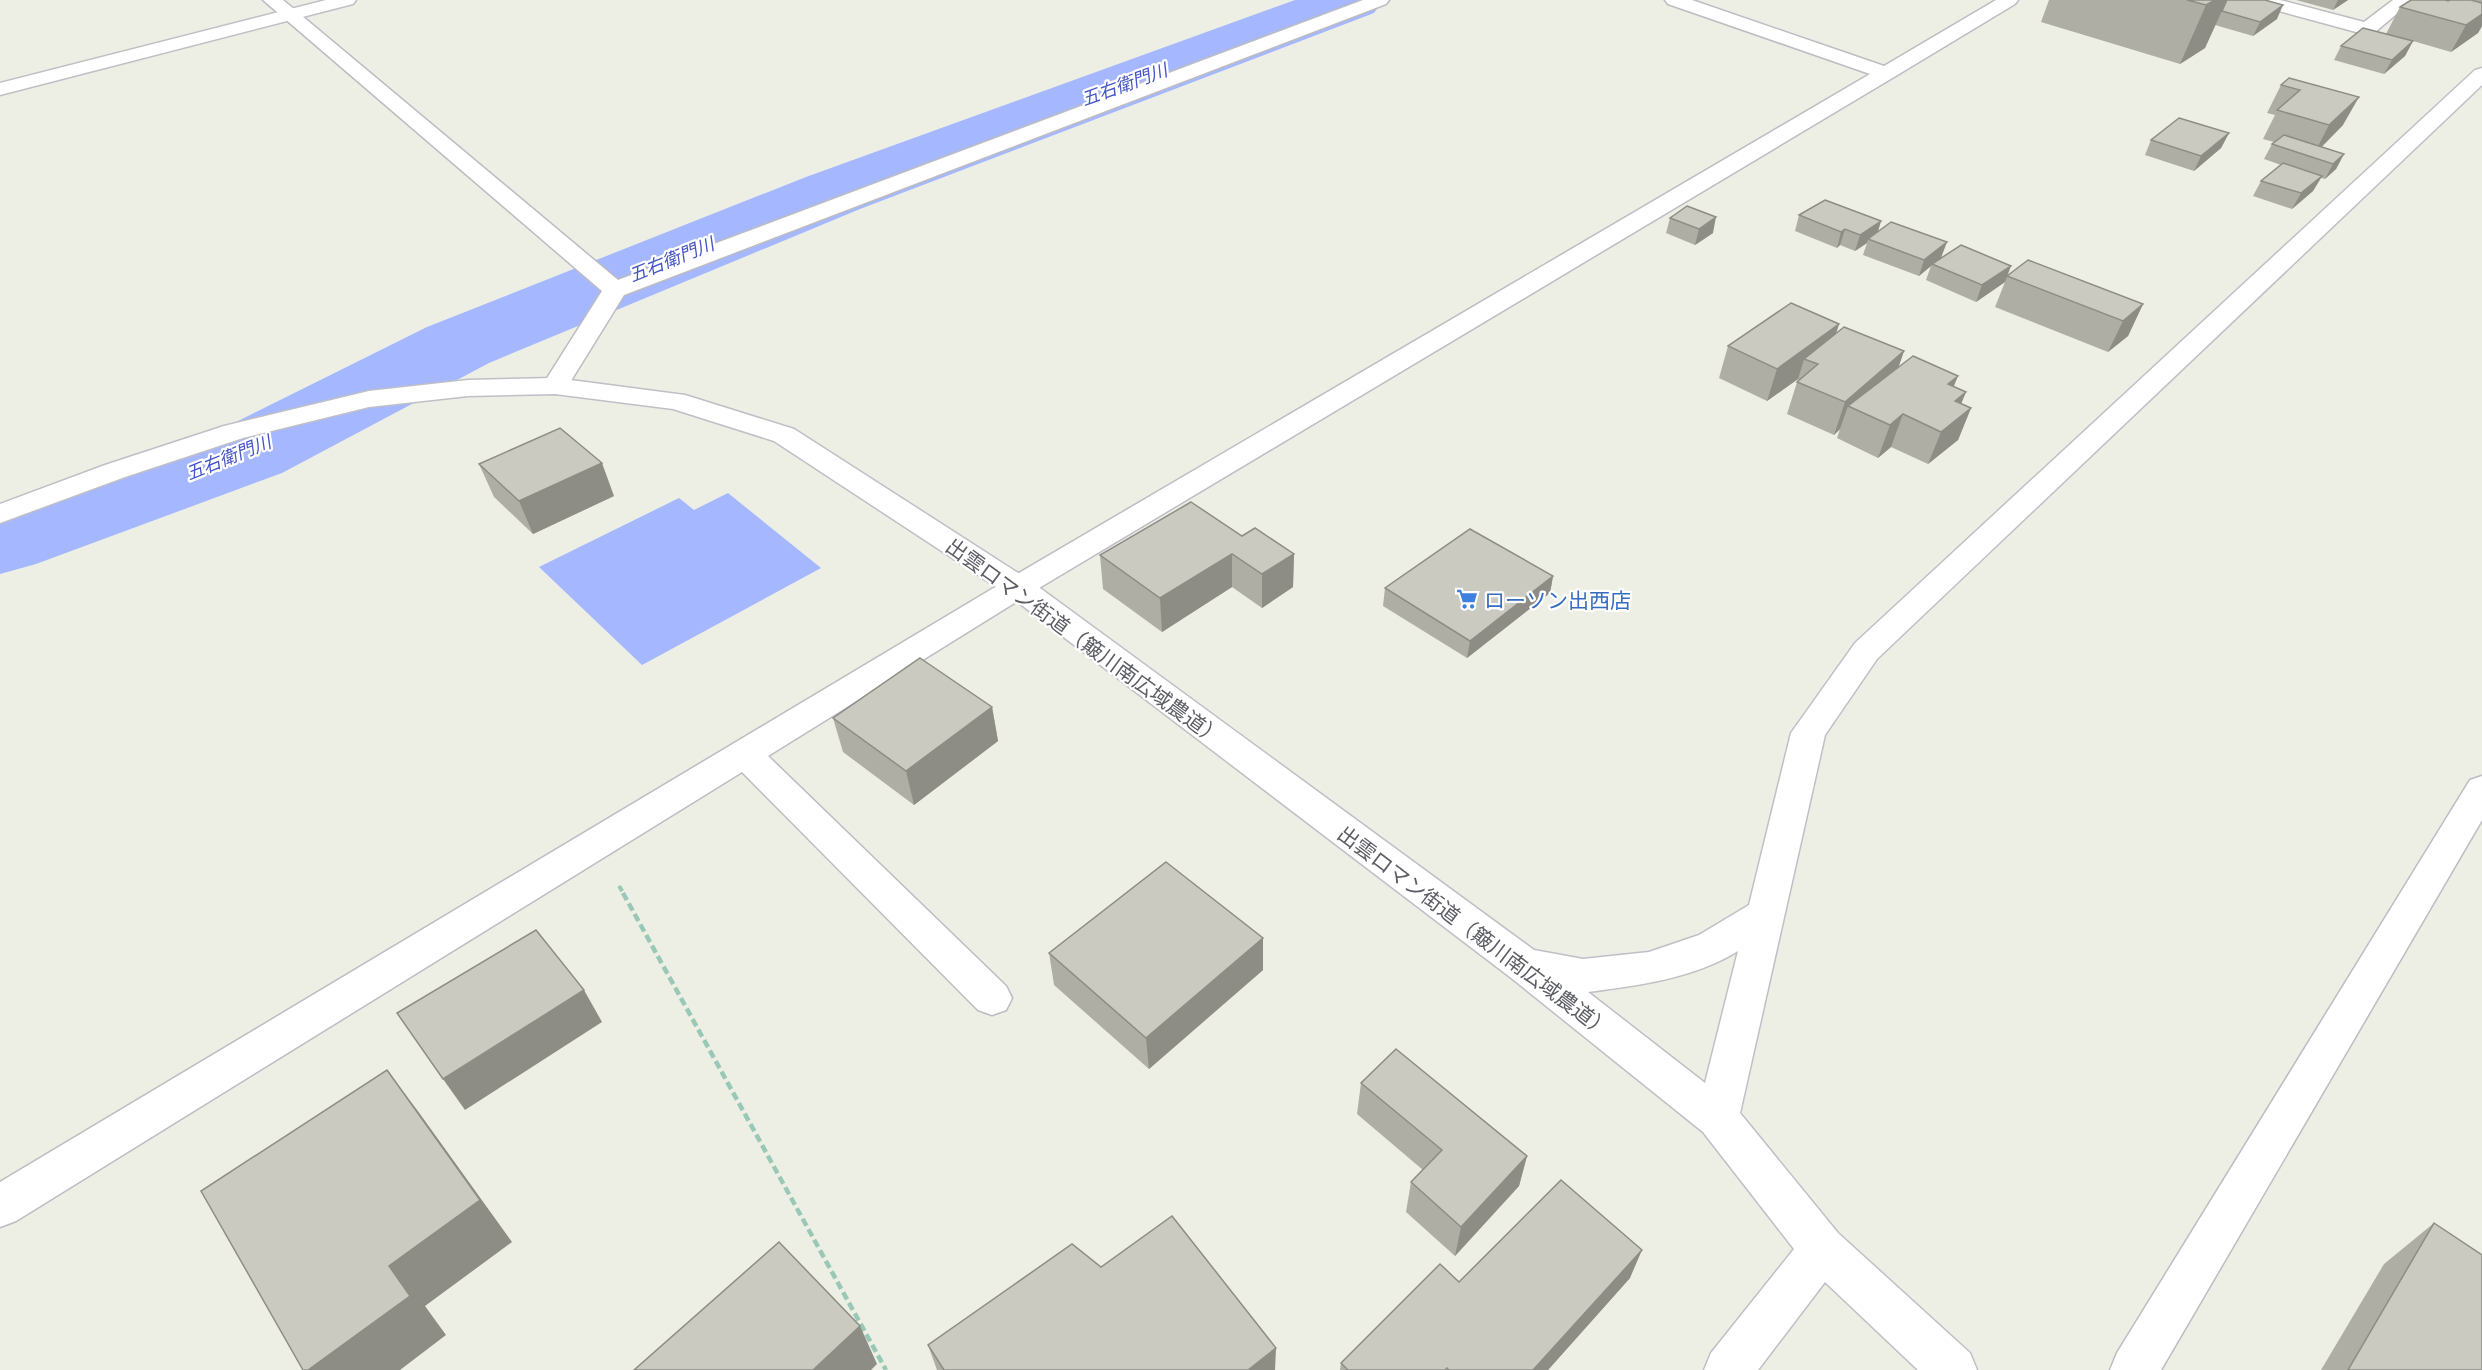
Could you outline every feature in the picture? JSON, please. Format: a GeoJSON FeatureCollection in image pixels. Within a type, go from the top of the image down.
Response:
{"type":"FeatureCollection","features":[{"type":"Feature","properties":{"kind":"street"},"geometry":{"type":"LineString","coordinates":[[272,0],[615,290]]}},
{"type":"Feature","properties":{"kind":"street"},"geometry":{"type":"LineString","coordinates":[[0,88],[347,0]]}},
{"type":"Feature","properties":{"kind":"street"},"geometry":{"type":"LineString","coordinates":[[555,386],[615,290],[1380,0]]}},
{"type":"Feature","properties":{"kind":"street"},"geometry":{"type":"LineString","coordinates":[[1674,0],[1887,73]]}},
{"type":"Feature","properties":{"kind":"street"},"geometry":{"type":"LineString","coordinates":[[0,1206],[1018,587],[2009,0]]}},
{"type":"Feature","properties":{"kind":"street"},"geometry":{"type":"LineString","coordinates":[[2259,0],[2367,28],[2404,0]]}},
{"type":"Feature","properties":{"kind":"street"},"geometry":{"type":"LineString","coordinates":[[1718,1118],[1808,734],[1866,651],[2482,74]]}},
{"type":"Feature","properties":{"kind":"street","name":"出雲ロマン街道（簸川南広域農道）"},"geometry":{"type":"LineString","coordinates":[[0,514],[115,471],[234,432],[369,399],[468,388],[555,386],[676,401],[784,435],[1018,587],[1524,965],[1718,1118],[1822,1249],[1953,1370]]}},
{"type":"Feature","properties":{"kind":"street"},"geometry":{"type":"LineString","coordinates":[[744,753],[992,998]]}},
{"type":"Feature","properties":{"kind":"street"},"geometry":{"type":"LineString","coordinates":[[2134,1370],[2482,789]]}},
{"type":"Feature","properties":{"kind":"street"},"geometry":{"type":"LineString","coordinates":[[1524,965],[1583,976],[1649,968],[1712,947],[1764,915]]}},
{"type":"Feature","properties":{"kind":"street"},"geometry":{"type":"LineString","coordinates":[[1728,1370],[1822,1249]]}},
{"type":"Feature","properties":{"kind":"path"},"geometry":{"type":"LineString","coordinates":[[596,843],[886,1370]]}},
{"type":"Feature","properties":{"kind":"water"},"geometry":{"type":"Polygon","coordinates":[[[728,493],[821,568],[642,665],[539,567],[679,498],[694,510],[728,493]]]}},
{"type":"Feature","properties":{"kind":"building"},"geometry":{"type":"Polygon","coordinates":[[[2187,0],[2215,0],[2206,5],[2187,0]]]}},
{"type":"Feature","properties":{"kind":"building"},"geometry":{"type":"Polygon","coordinates":[[[2227,0],[2265,0],[2283,5],[2260,22],[2222,11],[2227,0]]]}},
{"type":"Feature","properties":{"kind":"building"},"geometry":{"type":"Polygon","coordinates":[[[2411,0],[2471,0],[2482,3],[2482,14],[2466,25],[2400,7],[2411,0]]]}},
{"type":"Feature","properties":{"kind":"building"},"geometry":{"type":"Polygon","coordinates":[[[2363,28],[2413,41],[2392,60],[2341,46],[2363,28]]]}},
{"type":"Feature","properties":{"kind":"building"},"geometry":{"type":"Polygon","coordinates":[[[2289,78],[2359,97],[2329,125],[2277,110],[2300,90],[2281,85],[2289,78]]]}},
{"type":"Feature","properties":{"kind":"building"},"geometry":{"type":"Polygon","coordinates":[[[2179,118],[2229,133],[2201,156],[2151,140],[2179,118]]]}},
{"type":"Feature","properties":{"kind":"building"},"geometry":{"type":"Polygon","coordinates":[[[2284,135],[2344,154],[2333,164],[2272,144],[2284,135]]]}},
{"type":"Feature","properties":{"kind":"building"},"geometry":{"type":"Polygon","coordinates":[[[2283,163],[2322,176],[2301,193],[2261,181],[2283,163]]]}},
{"type":"Feature","properties":{"kind":"building"},"geometry":{"type":"Polygon","coordinates":[[[1825,200],[1881,221],[1860,235],[1845,229],[1841,232],[1799,215],[1825,200]]]}},
{"type":"Feature","properties":{"kind":"building"},"geometry":{"type":"Polygon","coordinates":[[[1687,206],[1716,217],[1699,229],[1670,218],[1687,206]]]}},
{"type":"Feature","properties":{"kind":"building"},"geometry":{"type":"Polygon","coordinates":[[[1891,222],[1947,242],[1924,260],[1868,239],[1891,222]]]}},
{"type":"Feature","properties":{"kind":"building"},"geometry":{"type":"Polygon","coordinates":[[[1961,245],[2011,266],[1982,285],[1932,264],[1961,245]]]}},
{"type":"Feature","properties":{"kind":"building"},"geometry":{"type":"Polygon","coordinates":[[[2028,260],[2143,304],[2123,321],[2007,276],[2028,260]]]}},
{"type":"Feature","properties":{"kind":"building"},"geometry":{"type":"Polygon","coordinates":[[[1791,303],[1839,324],[1777,369],[1728,346],[1791,303]]]}},
{"type":"Feature","properties":{"kind":"building"},"geometry":{"type":"Polygon","coordinates":[[[1844,327],[1904,351],[1845,402],[1797,382],[1818,364],[1804,359],[1844,327]]]}},
{"type":"Feature","properties":{"kind":"building"},"geometry":{"type":"Polygon","coordinates":[[[1913,356],[1958,376],[1948,384],[1966,392],[1955,401],[1971,408],[1941,432],[1903,414],[1890,425],[1848,406],[1913,356]]]}},
{"type":"Feature","properties":{"kind":"building"},"geometry":{"type":"Polygon","coordinates":[[[560,428],[602,463],[519,501],[479,464],[560,428]]]}},
{"type":"Feature","properties":{"kind":"building"},"geometry":{"type":"Polygon","coordinates":[[[1191,502],[1242,536],[1255,528],[1294,554],[1262,574],[1232,554],[1160,598],[1100,555],[1191,502]]]}},
{"type":"Feature","properties":{"kind":"building","name":"ローソン出西店"},"geometry":{"type":"Polygon","coordinates":[[[1470,529],[1553,576],[1470,641],[1385,588],[1470,529]]]}},
{"type":"Feature","properties":{"kind":"building"},"geometry":{"type":"Polygon","coordinates":[[[920,658],[992,707],[906,771],[833,718],[920,658]]]}},
{"type":"Feature","properties":{"kind":"building"},"geometry":{"type":"Polygon","coordinates":[[[1166,862],[1263,938],[1146,1038],[1049,953],[1166,862]]]}},
{"type":"Feature","properties":{"kind":"building"},"geometry":{"type":"Polygon","coordinates":[[[536,930],[584,990],[443,1079],[397,1013],[536,930]]]}},
{"type":"Feature","properties":{"kind":"building"},"geometry":{"type":"Polygon","coordinates":[[[1396,1049],[1527,1156],[1461,1227],[1411,1182],[1442,1150],[1361,1083],[1396,1049]]]}},
{"type":"Feature","properties":{"kind":"building"},"geometry":{"type":"Polygon","coordinates":[[[387,1070],[480,1200],[389,1266],[410,1296],[308,1370],[303,1370],[201,1191],[387,1070]]]}},
{"type":"Feature","properties":{"kind":"building"},"geometry":{"type":"Polygon","coordinates":[[[1561,1180],[1642,1250],[1533,1370],[1449,1370],[1447,1368],[1445,1370],[1348,1370],[1341,1363],[1440,1264],[1459,1282],[1561,1180]]]}},
{"type":"Feature","properties":{"kind":"building"},"geometry":{"type":"Polygon","coordinates":[[[1172,1216],[1276,1348],[1248,1370],[944,1370],[928,1345],[1072,1244],[1101,1267],[1172,1216]]]}},
{"type":"Feature","properties":{"kind":"building"},"geometry":{"type":"Polygon","coordinates":[[[2434,1223],[2482,1255],[2482,1370],[2348,1370],[2434,1223]]]}},
{"type":"Feature","properties":{"kind":"building"},"geometry":{"type":"Polygon","coordinates":[[[779,1242],[860,1326],[813,1370],[634,1370],[779,1242]]]}},
{"type":"Feature","properties":{"kind":"waterway","name":"五右衛門川"},"geometry":{"type":"LineString","coordinates":[[0,541],[248,453],[458,345],[833,193],[1352,0]]}},
{"type":"Feature","properties":{"kind":"place","name":"ローソン出西店"},"geometry":{"type":"Point","coordinates":[1467,599]}}]}
